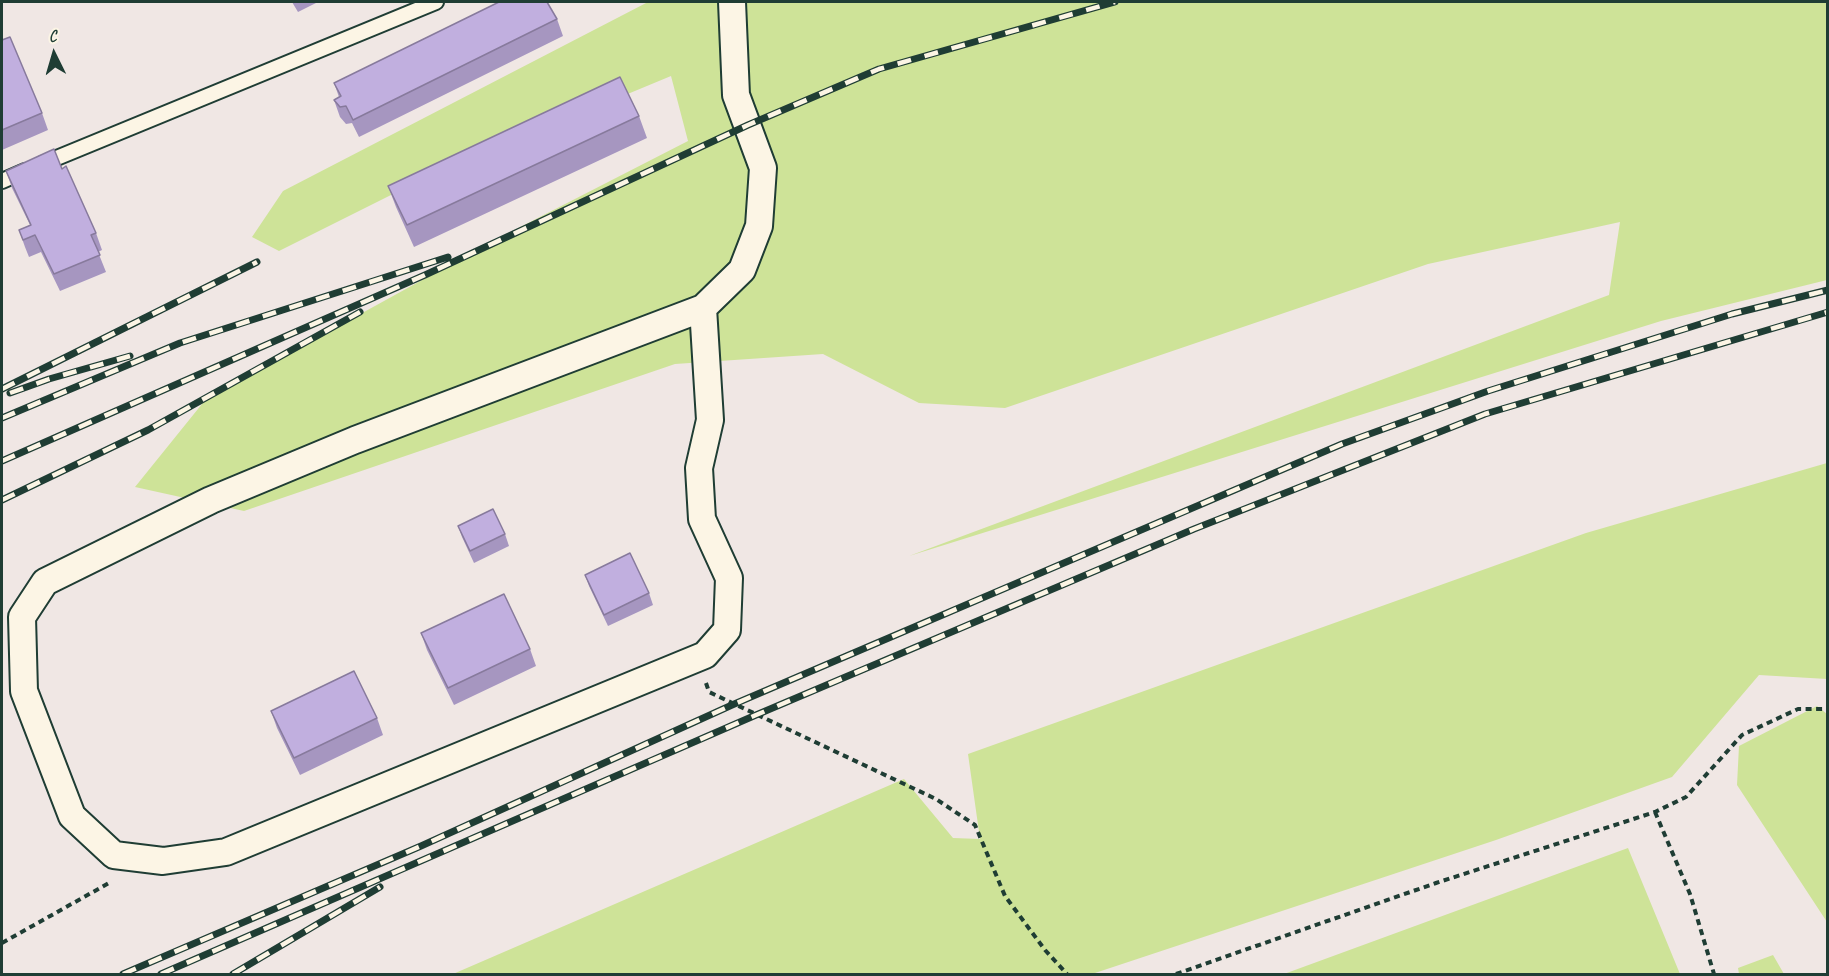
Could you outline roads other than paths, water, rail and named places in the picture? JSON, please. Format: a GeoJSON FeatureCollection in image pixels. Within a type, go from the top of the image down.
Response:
{"type":"FeatureCollection","features":[{"type":"Feature","properties":{"kind":"street"},"geometry":{"type":"LineString","coordinates":[[703,308],[710,420],[699,468],[702,519],[729,578],[727,630],[705,655],[226,852],[163,861],[114,855],[72,816],[24,692],[22,617],[45,582],[211,500],[355,440],[703,308],[742,270],[759,226],[763,168],[736,95],[732,2]]}},
{"type":"Feature","properties":{"kind":"lane"},"geometry":{"type":"LineString","coordinates":[[2,181],[436,2]]}},
{"type":"Feature","properties":{"kind":"railway"},"geometry":{"type":"LineString","coordinates":[[2,461],[425,275],[748,125],[879,69],[1115,2]]}},
{"type":"Feature","properties":{"kind":"railway"},"geometry":{"type":"LineString","coordinates":[[2,418],[180,343],[448,257]]}},
{"type":"Feature","properties":{"kind":"railway"},"geometry":{"type":"LineString","coordinates":[[2,389],[257,262]]}},
{"type":"Feature","properties":{"kind":"railway"},"geometry":{"type":"LineString","coordinates":[[123,974],[421,846],[732,705],[1342,444],[1488,391],[1732,314],[1828,290]]}},
{"type":"Feature","properties":{"kind":"railway"},"geometry":{"type":"LineString","coordinates":[[2,500],[148,430],[360,312]]}},
{"type":"Feature","properties":{"kind":"railway"},"geometry":{"type":"LineString","coordinates":[[161,974],[756,715],[1194,529],[1485,414],[1828,312]]}},
{"type":"Feature","properties":{"kind":"railway"},"geometry":{"type":"LineString","coordinates":[[10,393],[49,379],[130,356]]}},
{"type":"Feature","properties":{"kind":"railway"},"geometry":{"type":"LineString","coordinates":[[233,974],[380,887]]}}]}
